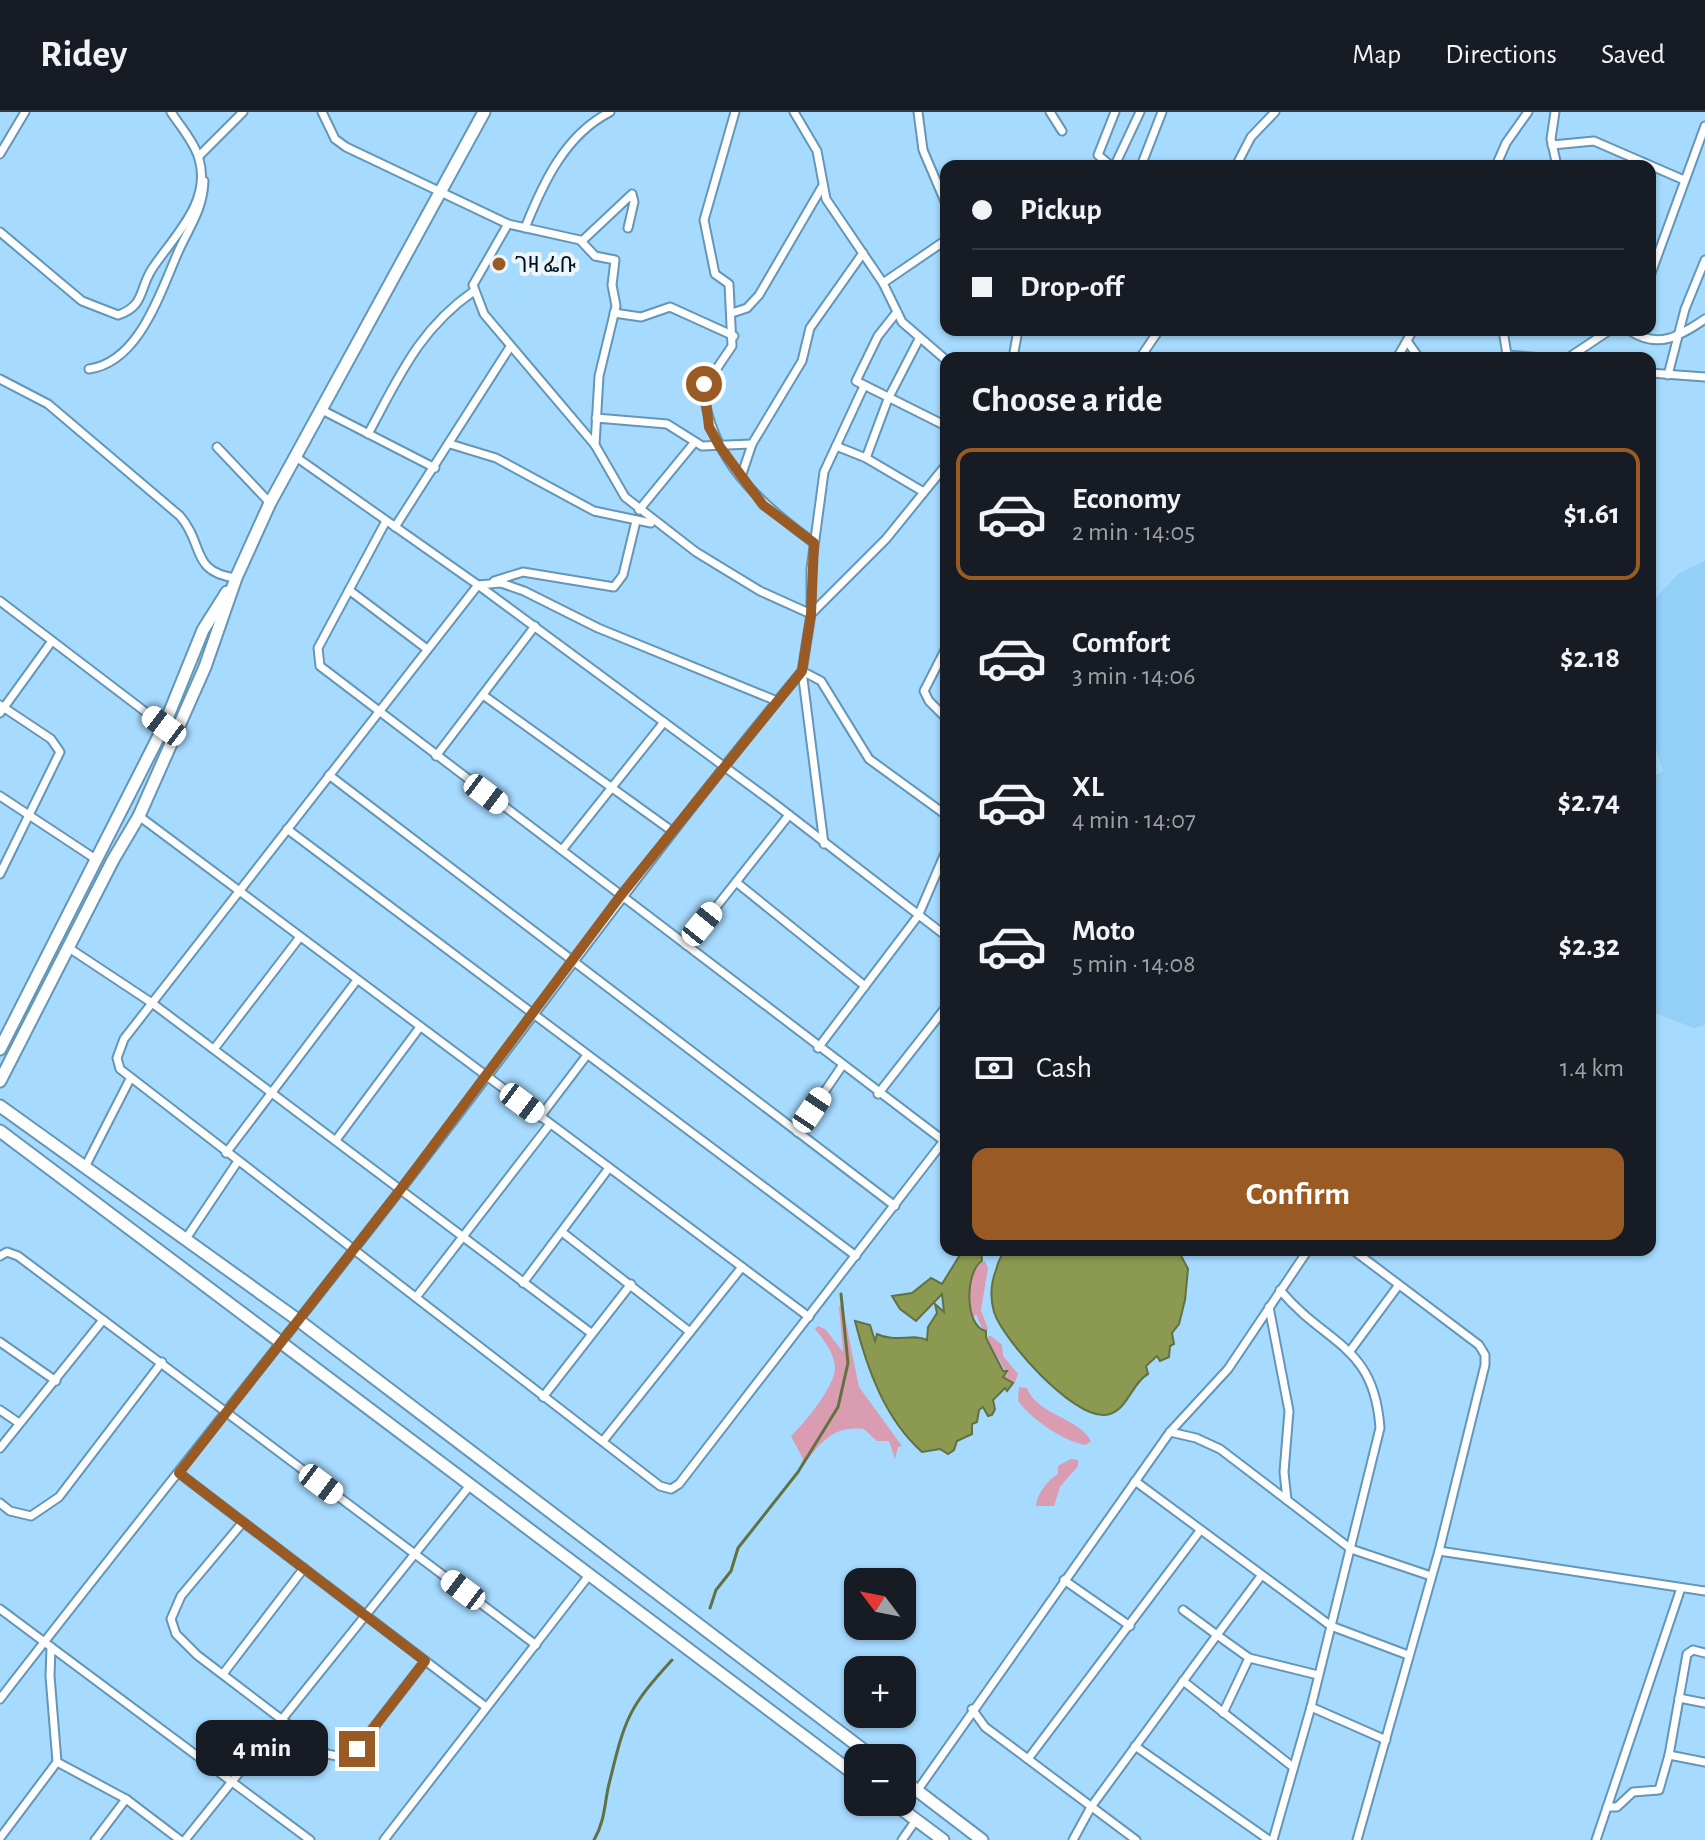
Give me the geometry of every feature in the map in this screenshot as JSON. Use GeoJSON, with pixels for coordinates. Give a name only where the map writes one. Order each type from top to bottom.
{"type":"FeatureCollection","features":[{"type":"Feature","properties":{"kind":"main road"},"geometry":{"type":"LineString","coordinates":[[0,1081],[139,816],[205,667],[236,578],[270,503],[484,112]]}},
{"type":"Feature","properties":{"kind":"main road"},"geometry":{"type":"LineString","coordinates":[[0,1049],[164,726],[203,630],[236,578]]}},
{"type":"Feature","properties":{"kind":"main road"},"geometry":{"type":"LineString","coordinates":[[0,1106],[298,1320],[855,1744]]}},
{"type":"Feature","properties":{"kind":"main road"},"geometry":{"type":"LineString","coordinates":[[0,1131],[844,1766]]}},
{"type":"Feature","properties":{"kind":"main road"},"geometry":{"type":"LineString","coordinates":[[504,1508],[518,1490]]}},
{"type":"Feature","properties":{"kind":"main road"},"geometry":{"type":"LineString","coordinates":[[917,1791],[982,1840]]}},
{"type":"Feature","properties":{"kind":"main road"},"geometry":{"type":"LineString","coordinates":[[911,1816],[943,1840]]}},
{"type":"Feature","properties":{"kind":"street"},"geometry":{"type":"LineString","coordinates":[[0,154],[25,112]]}},
{"type":"Feature","properties":{"kind":"street"},"geometry":{"type":"LineString","coordinates":[[89,369],[109,363],[126,348],[155,305],[201,207],[204,181],[199,156],[171,112]]}},
{"type":"Feature","properties":{"kind":"street"},"geometry":{"type":"LineString","coordinates":[[199,156],[243,112]]}},
{"type":"Feature","properties":{"kind":"street"},"geometry":{"type":"LineString","coordinates":[[322,112],[335,139],[346,147],[508,224],[582,241],[595,256],[615,260],[612,285],[614,313],[599,376],[595,445]]}},
{"type":"Feature","properties":{"kind":"street"},"geometry":{"type":"LineString","coordinates":[[525,228],[544,185],[571,143],[596,119],[610,112]]}},
{"type":"Feature","properties":{"kind":"street"},"geometry":{"type":"LineString","coordinates":[[735,112],[704,220],[715,274],[729,284],[734,336],[728,354],[703,389],[709,427],[763,505],[814,543]]}},
{"type":"Feature","properties":{"kind":"street"},"geometry":{"type":"LineString","coordinates":[[794,112],[817,151],[826,199],[883,283],[897,312],[919,339],[940,355]]}},
{"type":"Feature","properties":{"kind":"street"},"geometry":{"type":"LineString","coordinates":[[918,112],[923,150],[940,190]]}},
{"type":"Feature","properties":{"kind":"street"},"geometry":{"type":"LineString","coordinates":[[1050,112],[1062,131]]}},
{"type":"Feature","properties":{"kind":"street"},"geometry":{"type":"LineString","coordinates":[[1104,160],[1098,155],[1115,112]]}},
{"type":"Feature","properties":{"kind":"street"},"geometry":{"type":"LineString","coordinates":[[1117,160],[1140,112]]}},
{"type":"Feature","properties":{"kind":"street"},"geometry":{"type":"LineString","coordinates":[[1143,160],[1162,112]]}},
{"type":"Feature","properties":{"kind":"street"},"geometry":{"type":"LineString","coordinates":[[1239,160],[1251,137],[1275,112]]}},
{"type":"Feature","properties":{"kind":"street"},"geometry":{"type":"LineString","coordinates":[[1499,160],[1506,143],[1528,112]]}},
{"type":"Feature","properties":{"kind":"street"},"geometry":{"type":"LineString","coordinates":[[1555,112],[1552,145],[1556,160]]}},
{"type":"Feature","properties":{"kind":"street"},"geometry":{"type":"LineString","coordinates":[[1656,259],[1705,126]]}},
{"type":"Feature","properties":{"kind":"street"},"geometry":{"type":"LineString","coordinates":[[1552,145],[1594,141],[1638,160]]}},
{"type":"Feature","properties":{"kind":"street"},"geometry":{"type":"LineString","coordinates":[[0,232],[82,301],[118,315],[133,309],[141,298],[152,269],[188,220],[197,199],[201,166]]}},
{"type":"Feature","properties":{"kind":"street"},"geometry":{"type":"LineString","coordinates":[[1656,168],[1684,180]]}},
{"type":"Feature","properties":{"kind":"street"},"geometry":{"type":"LineString","coordinates":[[732,313],[747,308],[759,295],[822,187]]}},
{"type":"Feature","properties":{"kind":"street"},"geometry":{"type":"LineString","coordinates":[[582,241],[632,194],[634,202],[628,228]]}},
{"type":"Feature","properties":{"kind":"street"},"geometry":{"type":"LineString","coordinates":[[508,224],[476,278],[474,291],[484,314],[595,445],[615,484],[653,523],[760,591],[811,614]]}},
{"type":"Feature","properties":{"kind":"street"},"geometry":{"type":"LineString","coordinates":[[883,283],[940,244]]}},
{"type":"Feature","properties":{"kind":"street"},"geometry":{"type":"LineString","coordinates":[[742,474],[752,444],[802,361],[810,328],[863,253]]}},
{"type":"Feature","properties":{"kind":"street"},"geometry":{"type":"LineString","coordinates":[[1668,375],[1677,346],[1675,339],[1705,260]]}},
{"type":"Feature","properties":{"kind":"street"},"geometry":{"type":"LineString","coordinates":[[368,434],[416,345],[452,307],[474,291]]}},
{"type":"Feature","properties":{"kind":"street"},"geometry":{"type":"LineString","coordinates":[[141,298],[155,305]]}},
{"type":"Feature","properties":{"kind":"street"},"geometry":{"type":"LineString","coordinates":[[614,313],[641,317],[670,307],[734,336]]}},
{"type":"Feature","properties":{"kind":"street"},"geometry":{"type":"LineString","coordinates":[[897,312],[880,332],[856,380],[940,423]]}},
{"type":"Feature","properties":{"kind":"street"},"geometry":{"type":"LineString","coordinates":[[1642,336],[1650,340],[1675,339],[1705,319]]}},
{"type":"Feature","properties":{"kind":"street"},"geometry":{"type":"LineString","coordinates":[[1401,352],[1410,336]]}},
{"type":"Feature","properties":{"kind":"street"},"geometry":{"type":"LineString","coordinates":[[1577,352],[1601,336]]}},
{"type":"Feature","properties":{"kind":"street"},"geometry":{"type":"LineString","coordinates":[[866,458],[888,399],[919,339]]}},
{"type":"Feature","properties":{"kind":"street"},"geometry":{"type":"LineString","coordinates":[[1407,341],[1415,352]]}},
{"type":"Feature","properties":{"kind":"street"},"geometry":{"type":"LineString","coordinates":[[395,527],[510,347]]}},
{"type":"Feature","properties":{"kind":"street"},"geometry":{"type":"LineString","coordinates":[[1656,374],[1705,377]]}},
{"type":"Feature","properties":{"kind":"street"},"geometry":{"type":"LineString","coordinates":[[0,379],[48,404],[180,516],[189,527],[208,570],[216,576],[236,578]]}},
{"type":"Feature","properties":{"kind":"street"},"geometry":{"type":"LineString","coordinates":[[824,844],[802,671],[811,614],[814,543],[824,472],[864,386]]}},
{"type":"Feature","properties":{"kind":"street"},"geometry":{"type":"LineString","coordinates":[[322,410],[435,468]]}},
{"type":"Feature","properties":{"kind":"street"},"geometry":{"type":"LineString","coordinates":[[596,418],[667,424],[694,443],[720,447],[752,444]]}},
{"type":"Feature","properties":{"kind":"street"},"geometry":{"type":"LineString","coordinates":[[639,510],[694,443]]}},
{"type":"Feature","properties":{"kind":"street"},"geometry":{"type":"LineString","coordinates":[[450,444],[496,458],[594,511],[653,523]]}},
{"type":"Feature","properties":{"kind":"street"},"geometry":{"type":"LineString","coordinates":[[836,446],[866,458],[922,491]]}},
{"type":"Feature","properties":{"kind":"street"},"geometry":{"type":"LineString","coordinates":[[217,447],[270,503]]}},
{"type":"Feature","properties":{"kind":"street"},"geometry":{"type":"LineString","coordinates":[[296,457],[535,626],[940,932]]}},
{"type":"Feature","properties":{"kind":"street"},"geometry":{"type":"LineString","coordinates":[[811,614],[886,539],[940,472]]}},
{"type":"Feature","properties":{"kind":"street"},"geometry":{"type":"LineString","coordinates":[[386,521],[318,648],[320,666],[878,1094],[940,1136]]}},
{"type":"Feature","properties":{"kind":"street"},"geometry":{"type":"LineString","coordinates":[[636,521],[623,575],[614,587],[523,572],[478,585],[152,1003],[120,1048],[120,1069],[417,1296],[543,1397],[660,1486],[671,1489],[809,1317],[940,1146]]}},
{"type":"Feature","properties":{"kind":"street"},"geometry":{"type":"LineString","coordinates":[[492,582],[524,591],[598,628],[777,701]]}},
{"type":"Feature","properties":{"kind":"street"},"geometry":{"type":"LineString","coordinates":[[349,590],[427,649]]}},
{"type":"Feature","properties":{"kind":"street"},"geometry":{"type":"LineString","coordinates":[[0,601],[164,726]]}},
{"type":"Feature","properties":{"kind":"street"},"geometry":{"type":"LineString","coordinates":[[436,756],[535,626]]}},
{"type":"Feature","properties":{"kind":"street"},"geometry":{"type":"LineString","coordinates":[[0,874],[60,752],[51,739],[1,709],[52,641]]}},
{"type":"Feature","properties":{"kind":"street"},"geometry":{"type":"LineString","coordinates":[[940,660],[924,691],[940,712]]}},
{"type":"Feature","properties":{"kind":"street"},"geometry":{"type":"LineString","coordinates":[[0,1699],[48,1645],[228,1413],[575,961],[621,895],[802,671]]}},
{"type":"Feature","properties":{"kind":"street"},"geometry":{"type":"LineString","coordinates":[[802,671],[821,681],[869,759],[940,811]]}},
{"type":"Feature","properties":{"kind":"street"},"geometry":{"type":"LineString","coordinates":[[483,695],[672,831]]}},
{"type":"Feature","properties":{"kind":"street"},"geometry":{"type":"LineString","coordinates":[[562,850],[664,722]]}},
{"type":"Feature","properties":{"kind":"street"},"geometry":{"type":"LineString","coordinates":[[329,775],[895,1206]]}},
{"type":"Feature","properties":{"kind":"street"},"geometry":{"type":"LineString","coordinates":[[0,796],[97,860]]}},
{"type":"Feature","properties":{"kind":"street"},"geometry":{"type":"LineString","coordinates":[[686,945],[789,815]]}},
{"type":"Feature","properties":{"kind":"street"},"geometry":{"type":"LineString","coordinates":[[139,816],[809,1317]]}},
{"type":"Feature","properties":{"kind":"street"},"geometry":{"type":"LineString","coordinates":[[287,829],[856,1256]]}},
{"type":"Feature","properties":{"kind":"street"},"geometry":{"type":"LineString","coordinates":[[818,1048],[918,916],[940,865]]}},
{"type":"Feature","properties":{"kind":"street"},"geometry":{"type":"LineString","coordinates":[[736,882],[865,986]]}},
{"type":"Feature","properties":{"kind":"street"},"geometry":{"type":"LineString","coordinates":[[214,1049],[300,937]]}},
{"type":"Feature","properties":{"kind":"street"},"geometry":{"type":"LineString","coordinates":[[69,948],[152,1003],[591,1333]]}},
{"type":"Feature","properties":{"kind":"street"},"geometry":{"type":"LineString","coordinates":[[226,1153],[357,980]]}},
{"type":"Feature","properties":{"kind":"street"},"geometry":{"type":"LineString","coordinates":[[878,1094],[940,1016]]}},
{"type":"Feature","properties":{"kind":"street"},"geometry":{"type":"LineString","coordinates":[[336,1140],[420,1027]]}},
{"type":"Feature","properties":{"kind":"street"},"geometry":{"type":"LineString","coordinates":[[540,1117],[587,1055]]}},
{"type":"Feature","properties":{"kind":"street"},"geometry":{"type":"LineString","coordinates":[[797,1132],[842,1066]]}},
{"type":"Feature","properties":{"kind":"street"},"geometry":{"type":"LineString","coordinates":[[85,1167],[130,1079]]}},
{"type":"Feature","properties":{"kind":"street"},"geometry":{"type":"LineString","coordinates":[[417,1296],[550,1124]]}},
{"type":"Feature","properties":{"kind":"street"},"geometry":{"type":"LineString","coordinates":[[185,1240],[238,1161]]}},
{"type":"Feature","properties":{"kind":"street"},"geometry":{"type":"LineString","coordinates":[[523,1283],[609,1168]]}},
{"type":"Feature","properties":{"kind":"street"},"geometry":{"type":"LineString","coordinates":[[562,1232],[690,1332]]}},
{"type":"Feature","properties":{"kind":"street"},"geometry":{"type":"LineString","coordinates":[[0,1256],[7,1252],[18,1256],[536,1645]]}},
{"type":"Feature","properties":{"kind":"street"},"geometry":{"type":"LineString","coordinates":[[917,1791],[1170,1432],[1228,1369],[1304,1256]]}},
{"type":"Feature","properties":{"kind":"street"},"geometry":{"type":"LineString","coordinates":[[1357,1840],[1439,1551],[1485,1355],[1479,1345],[1360,1256]]}},
{"type":"Feature","properties":{"kind":"street"},"geometry":{"type":"LineString","coordinates":[[603,1441],[742,1267]]}},
{"type":"Feature","properties":{"kind":"street"},"geometry":{"type":"LineString","coordinates":[[543,1397],[631,1284]]}},
{"type":"Feature","properties":{"kind":"street"},"geometry":{"type":"LineString","coordinates":[[1350,1351],[1398,1286]]}},
{"type":"Feature","properties":{"kind":"street"},"geometry":{"type":"LineString","coordinates":[[1135,1746],[1271,1840],[1311,1707],[1380,1428],[1374,1385],[1350,1351],[1305,1318],[1280,1290]]}},
{"type":"Feature","properties":{"kind":"street"},"geometry":{"type":"LineString","coordinates":[[1269,1307],[1289,1411],[1284,1472],[1287,1500]]}},
{"type":"Feature","properties":{"kind":"street"},"geometry":{"type":"LineString","coordinates":[[0,1448],[103,1320]]}},
{"type":"Feature","properties":{"kind":"street"},"geometry":{"type":"LineString","coordinates":[[0,1342],[56,1381]]}},
{"type":"Feature","properties":{"kind":"street"},"geometry":{"type":"LineString","coordinates":[[0,1503],[10,1511],[31,1516],[59,1497],[162,1362]]}},
{"type":"Feature","properties":{"kind":"street"},"geometry":{"type":"LineString","coordinates":[[0,1410],[19,1423]]}},
{"type":"Feature","properties":{"kind":"street"},"geometry":{"type":"LineString","coordinates":[[1170,1432],[1196,1438],[1220,1449],[1351,1549],[1431,1576]]}},
{"type":"Feature","properties":{"kind":"street"},"geometry":{"type":"LineString","coordinates":[[179,1473],[486,1707]]}},
{"type":"Feature","properties":{"kind":"street"},"geometry":{"type":"LineString","coordinates":[[1135,1481],[1199,1532],[1331,1626],[1408,1655]]}},
{"type":"Feature","properties":{"kind":"street"},"geometry":{"type":"LineString","coordinates":[[57,1762],[126,1799],[182,1840],[471,1484]]}},
{"type":"Feature","properties":{"kind":"street"},"geometry":{"type":"LineString","coordinates":[[243,1522],[181,1596],[171,1619],[176,1634],[327,1754],[342,1757],[357,1749],[425,1661]]}},
{"type":"Feature","properties":{"kind":"street"},"geometry":{"type":"LineString","coordinates":[[1028,1759],[1199,1532]]}},
{"type":"Feature","properties":{"kind":"street"},"geometry":{"type":"LineString","coordinates":[[1439,1551],[1705,1591]]}},
{"type":"Feature","properties":{"kind":"street"},"geometry":{"type":"LineString","coordinates":[[223,1674],[304,1568]]}},
{"type":"Feature","properties":{"kind":"street"},"geometry":{"type":"LineString","coordinates":[[384,1840],[590,1574]]}},
{"type":"Feature","properties":{"kind":"street"},"geometry":{"type":"LineString","coordinates":[[1073,1840],[1091,1807],[1261,1576]]}},
{"type":"Feature","properties":{"kind":"street"},"geometry":{"type":"LineString","coordinates":[[1064,1580],[1130,1626]]}},
{"type":"Feature","properties":{"kind":"street"},"geometry":{"type":"LineString","coordinates":[[1596,1840],[1681,1588]]}},
{"type":"Feature","properties":{"kind":"street"},"geometry":{"type":"LineString","coordinates":[[0,1609],[310,1840]]}},
{"type":"Feature","properties":{"kind":"street"},"geometry":{"type":"LineString","coordinates":[[1183,1610],[1249,1658],[1318,1675]]}},
{"type":"Feature","properties":{"kind":"street"},"geometry":{"type":"LineString","coordinates":[[0,1838],[57,1762],[48,1645]]}},
{"type":"Feature","properties":{"kind":"street"},"geometry":{"type":"LineString","coordinates":[[1607,1807],[1617,1807],[1633,1792],[1659,1790],[1669,1755],[1687,1654],[1693,1650],[1705,1653]]}},
{"type":"Feature","properties":{"kind":"street"},"geometry":{"type":"LineString","coordinates":[[1223,1713],[1249,1658]]}},
{"type":"Feature","properties":{"kind":"street"},"geometry":{"type":"LineString","coordinates":[[1183,1681],[1293,1767]]}},
{"type":"Feature","properties":{"kind":"street"},"geometry":{"type":"LineString","coordinates":[[1679,1698],[1705,1703]]}},
{"type":"Feature","properties":{"kind":"street"},"geometry":{"type":"LineString","coordinates":[[1311,1707],[1386,1740]]}},
{"type":"Feature","properties":{"kind":"street"},"geometry":{"type":"LineString","coordinates":[[972,1709],[985,1727],[1136,1840]]}},
{"type":"Feature","properties":{"kind":"street"},"geometry":{"type":"LineString","coordinates":[[1669,1755],[1705,1762]]}},
{"type":"Feature","properties":{"kind":"street"},"geometry":{"type":"LineString","coordinates":[[95,1840],[126,1799]]}},
{"type":"Feature","properties":{"kind":"street"},"geometry":{"type":"LineString","coordinates":[[902,1840],[916,1820]]}},
{"type":"Feature","properties":{"kind":"shaded area"},"geometry":{"type":"Polygon","coordinates":[[[1705,561],[1705,1025],[1694,1028],[1656,1013],[1656,775],[1663,771],[1656,748],[1656,598],[1678,574],[1705,561]]]}},
{"type":"Feature","properties":{"kind":"shaded area"},"geometry":{"type":"Polygon","coordinates":[[[959,1256],[982,1256],[970,1286],[971,1310],[979,1327],[986,1331],[986,1338],[1003,1371],[1007,1371],[1003,1377],[1013,1383],[993,1400],[995,1409],[992,1415],[988,1416],[983,1407],[979,1410],[977,1422],[972,1424],[972,1434],[957,1441],[954,1450],[948,1454],[940,1449],[922,1452],[898,1424],[879,1392],[855,1321],[870,1325],[875,1341],[877,1334],[890,1338],[916,1337],[927,1340],[928,1327],[937,1313],[935,1304],[944,1312],[942,1294],[916,1321],[900,1309],[892,1296],[912,1293],[931,1278],[942,1284],[959,1256]]]}},
{"type":"Feature","properties":{"kind":"shaded area"},"geometry":{"type":"Polygon","coordinates":[[[1001,1256],[1181,1256],[1188,1269],[1185,1300],[1179,1324],[1172,1333],[1174,1344],[1170,1346],[1169,1357],[1160,1361],[1157,1356],[1146,1366],[1148,1374],[1124,1404],[1112,1413],[1090,1412],[1075,1404],[1040,1375],[1000,1325],[992,1296],[1001,1256]]]}},
{"type":"Feature","properties":{"kind":"shaded area"},"geometry":{"type":"Polygon","coordinates":[[[985,1261],[988,1268],[981,1310],[988,1329],[984,1333],[976,1314],[973,1318],[968,1296],[972,1269],[985,1261]]]}},
{"type":"Feature","properties":{"kind":"shaded area"},"geometry":{"type":"Polygon","coordinates":[[[842,1303],[859,1387],[902,1446],[898,1447],[895,1459],[889,1441],[877,1441],[864,1429],[841,1431],[825,1440],[798,1472],[803,1459],[791,1436],[825,1394],[835,1367],[831,1352],[815,1329],[818,1326],[825,1329],[843,1352],[839,1307],[842,1303]]]}},
{"type":"Feature","properties":{"kind":"shaded area"},"geometry":{"type":"Polygon","coordinates":[[[991,1336],[1002,1345],[1003,1356],[1018,1374],[1014,1384],[1003,1376],[1006,1372],[986,1337],[991,1336]]]}},
{"type":"Feature","properties":{"kind":"shaded area"},"geometry":{"type":"Polygon","coordinates":[[[1019,1387],[1027,1388],[1039,1404],[1077,1427],[1091,1441],[1086,1445],[1077,1443],[1039,1422],[1018,1401],[1019,1387]]]}},
{"type":"Feature","properties":{"kind":"shaded area"},"geometry":{"type":"Polygon","coordinates":[[[1071,1459],[1078,1460],[1078,1466],[1060,1487],[1054,1506],[1036,1506],[1044,1488],[1058,1474],[1058,1466],[1071,1459]]]}},
{"type":"Feature","properties":{"kind":"waterway"},"geometry":{"type":"LineString","coordinates":[[710,1608],[716,1590],[731,1571],[738,1548],[798,1472],[838,1407],[848,1363],[841,1294]]}},
{"type":"Feature","properties":{"kind":"waterway"},"geometry":{"type":"LineString","coordinates":[[594,1840],[603,1818],[620,1742],[630,1715],[646,1690],[672,1660]]}},
{"type":"Feature","properties":{"kind":"place","name":"ገዛ ፌቡ"},"geometry":{"type":"Point","coordinates":[499,264]}},
{"type":"Feature","properties":{"kind":"route"},"geometry":{"type":"LineString","coordinates":[[357,1749],[425,1661],[179,1473],[400,1190],[575,961],[621,895],[802,671],[811,614],[814,543],[753,496],[742,474],[713,437],[704,384]]}}]}
